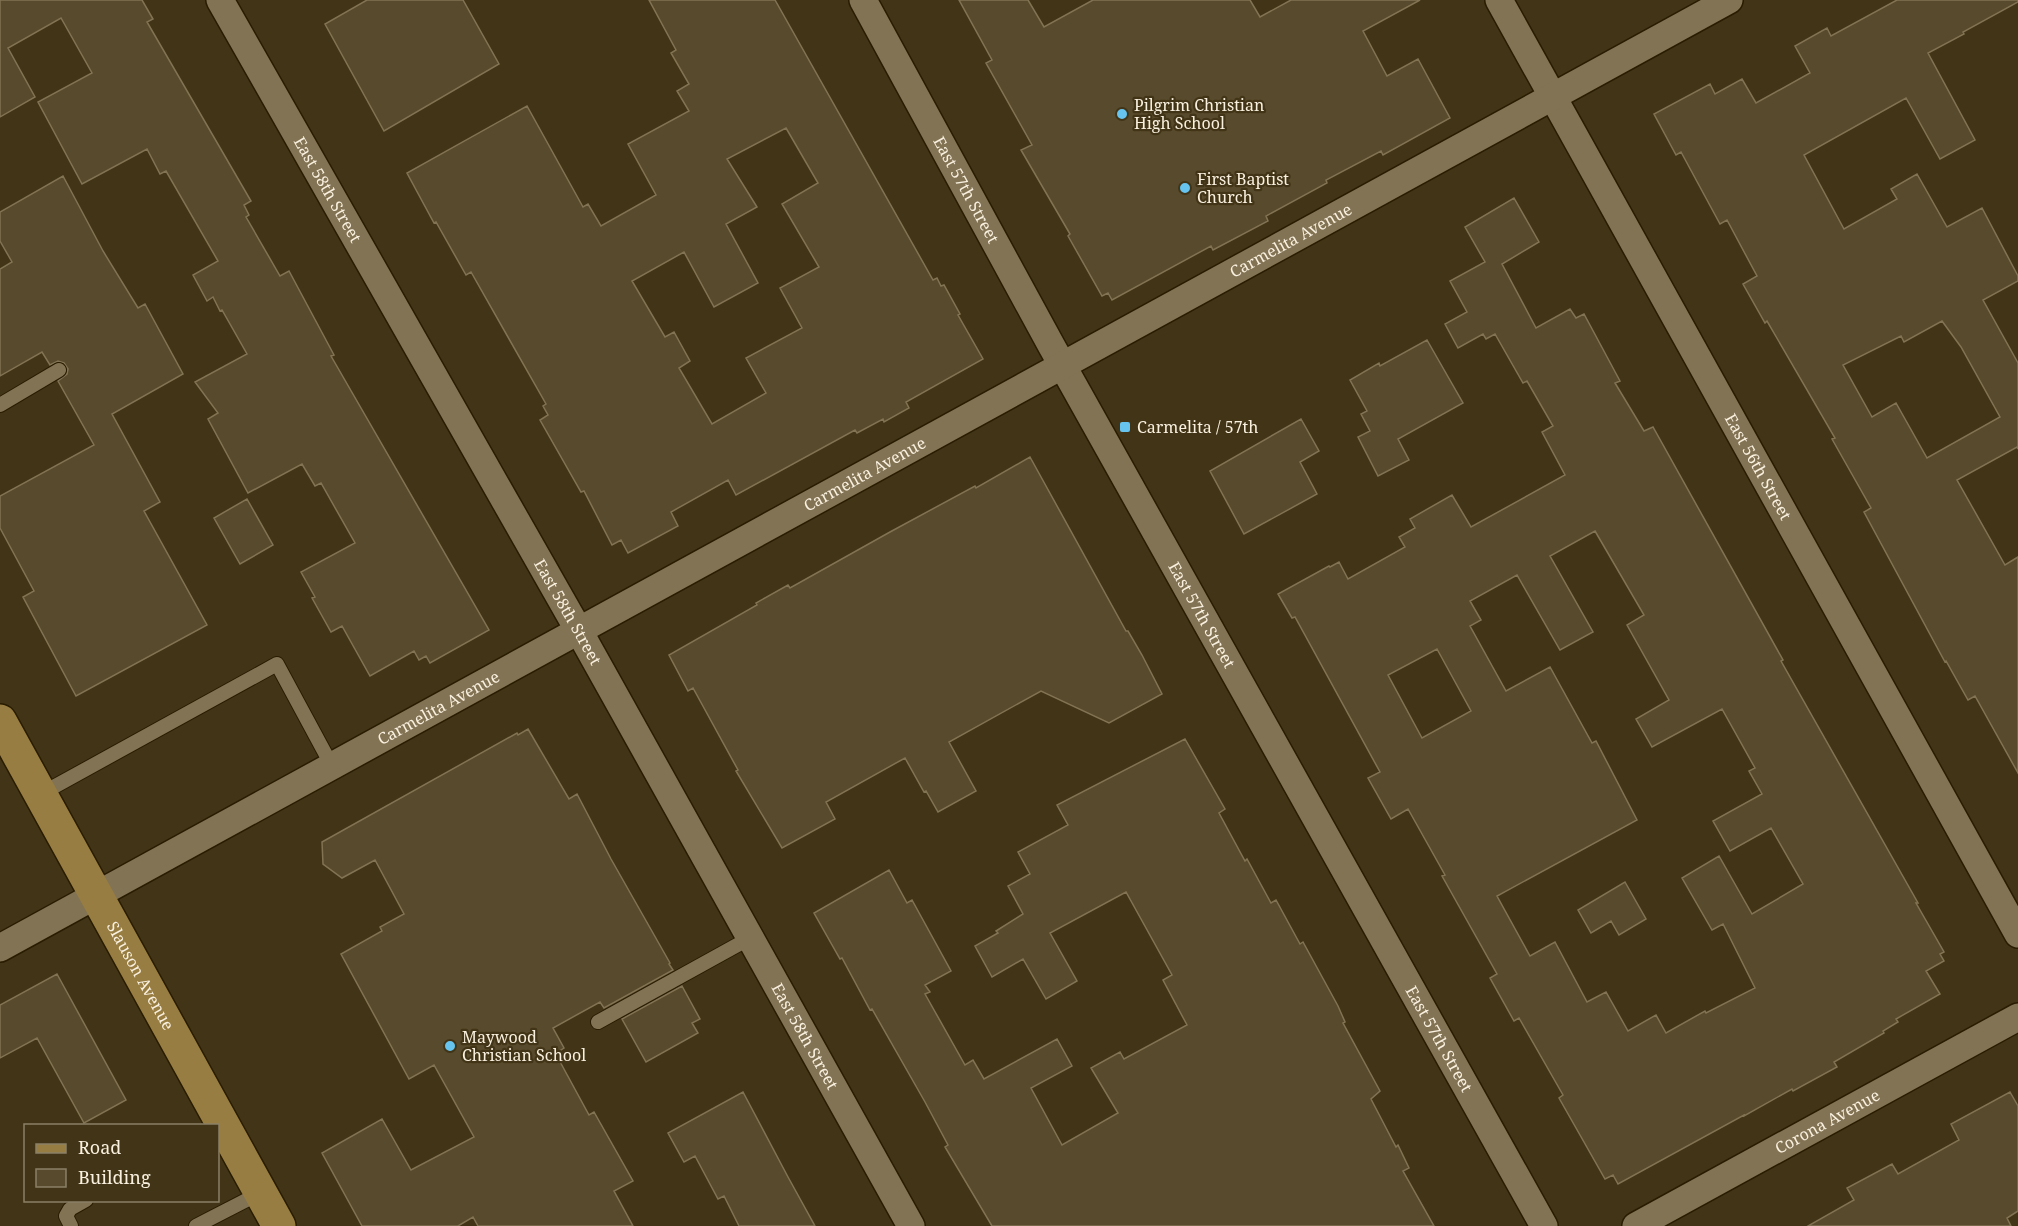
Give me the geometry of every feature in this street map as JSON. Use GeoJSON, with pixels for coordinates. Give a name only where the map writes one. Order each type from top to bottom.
{"type":"FeatureCollection","features":[{"type":"Feature","properties":{"kind":"main road","name":"Slauson Avenue"},"geometry":{"type":"LineString","coordinates":[[0,724],[96,896],[218,1124]]}},
{"type":"Feature","properties":{"kind":"main road","name":"Slauson Avenue"},"geometry":{"type":"LineString","coordinates":[[221,1130],[279,1226]]}},
{"type":"Feature","properties":{"kind":"street","name":"East 58th Street"},"geometry":{"type":"LineString","coordinates":[[220,0],[579,631],[911,1226]]}},
{"type":"Feature","properties":{"kind":"street","name":"East 57th Street"},"geometry":{"type":"LineString","coordinates":[[863,0],[1063,366],[1544,1226]]}},
{"type":"Feature","properties":{"kind":"street","name":"East 56th Street"},"geometry":{"type":"LineString","coordinates":[[1499,0],[2018,934]]}},
{"type":"Feature","properties":{"kind":"street","name":"Carmelita Avenue"},"geometry":{"type":"LineString","coordinates":[[0,948],[1730,0]]}},
{"type":"Feature","properties":{"kind":"street","name":"Corona Avenue"},"geometry":{"type":"LineString","coordinates":[[1636,1226],[2018,1017]]}},
{"type":"Feature","properties":{"kind":"lane"},"geometry":{"type":"LineString","coordinates":[[0,405],[58,370]]}},
{"type":"Feature","properties":{"kind":"lane"},"geometry":{"type":"LineString","coordinates":[[39,795],[277,664],[332,766]]}},
{"type":"Feature","properties":{"kind":"lane"},"geometry":{"type":"LineString","coordinates":[[597,1022],[750,938]]}},
{"type":"Feature","properties":{"kind":"lane"},"geometry":{"type":"LineString","coordinates":[[196,1226],[260,1193]]}},
{"type":"Feature","properties":{"kind":"lane"},"geometry":{"type":"LineString","coordinates":[[71,1226],[66,1216],[70,1209],[82,1202]]}},
{"type":"Feature","properties":{"kind":"building"},"geometry":{"type":"Polygon","coordinates":[[[0,0],[142,0],[153,19],[147,22],[251,201],[244,205],[249,215],[246,217],[280,276],[289,271],[334,355],[331,356],[489,630],[430,663],[426,656],[419,660],[414,651],[370,676],[342,626],[331,632],[301,572],[355,543],[321,483],[315,486],[302,464],[248,493],[208,419],[218,413],[195,382],[247,354],[222,310],[220,311],[213,297],[207,301],[193,275],[218,261],[166,171],[160,174],[147,149],[82,184],[38,102],[92,73],[61,18],[8,48],[35,97],[0,117],[0,0]]]}},
{"type":"Feature","properties":{"kind":"building"},"geometry":{"type":"Polygon","coordinates":[[[367,0],[463,0],[499,64],[384,131],[325,24],[367,0]]]}},
{"type":"Feature","properties":{"kind":"building"},"geometry":{"type":"Polygon","coordinates":[[[649,0],[775,0],[933,280],[937,278],[941,286],[944,285],[983,359],[906,402],[909,408],[884,422],[883,419],[857,433],[855,430],[736,495],[728,480],[671,512],[678,526],[628,553],[621,540],[612,545],[584,491],[581,492],[540,420],[548,415],[543,406],[546,404],[471,272],[466,275],[407,173],[527,106],[583,207],[588,204],[601,226],[656,195],[628,144],[689,111],[677,91],[689,84],[671,53],[676,50],[649,0]],[[786,128],[727,159],[757,207],[726,224],[758,283],[714,307],[684,252],[632,281],[665,337],[674,332],[690,361],[679,368],[712,424],[766,393],[746,358],[802,328],[780,288],[819,267],[782,204],[818,183],[786,128]]]}},
{"type":"Feature","properties":{"kind":"building"},"geometry":{"type":"Polygon","coordinates":[[[959,0],[1028,0],[1044,27],[1093,0],[1250,0],[1260,17],[1291,0],[1420,0],[1363,31],[1387,76],[1418,59],[1450,118],[1383,155],[1381,151],[1326,180],[1327,183],[1266,216],[1268,221],[1213,250],[1211,246],[1112,300],[1108,293],[1102,296],[1068,236],[1070,234],[1021,150],[1032,145],[986,63],[992,60],[959,0]]]}},
{"type":"Feature","properties":{"kind":"building"},"geometry":{"type":"Polygon","coordinates":[[[1897,0],[2018,0],[1963,32],[1964,34],[1928,53],[1975,140],[1940,159],[1906,98],[1804,155],[1844,229],[1897,199],[1891,189],[1917,174],[1947,227],[1982,208],[2018,276],[2018,281],[1983,300],[2018,363],[2018,449],[2017,447],[1957,480],[2005,565],[2018,557],[2018,773],[1975,696],[1968,700],[1945,662],[1864,512],[1871,508],[1832,439],[1835,438],[1743,284],[1757,276],[1727,220],[1720,224],[1681,152],[1676,155],[1654,114],[1710,84],[1715,94],[1742,79],[1756,103],[1810,73],[1795,46],[1827,28],[1831,36],[1897,0]],[[1942,321],[1904,342],[1901,336],[1843,365],[1872,417],[1896,403],[1927,458],[2000,417],[1961,347],[1942,321]]]}},
{"type":"Feature","properties":{"kind":"building"},"geometry":{"type":"Polygon","coordinates":[[[63,176],[103,251],[138,308],[145,304],[183,374],[112,414],[160,502],[144,511],[207,625],[76,696],[23,597],[34,591],[0,528],[0,496],[94,445],[58,381],[67,374],[68,369],[64,363],[58,361],[50,365],[42,352],[0,376],[0,269],[12,262],[0,241],[0,212],[63,176]]]}},
{"type":"Feature","properties":{"kind":"building"},"geometry":{"type":"Polygon","coordinates":[[[1514,198],[1539,242],[1502,264],[1536,328],[1570,309],[1576,318],[1584,314],[1620,381],[1615,383],[1644,431],[1653,427],[1944,952],[1940,954],[1944,961],[1926,971],[1940,994],[1896,1019],[1898,1022],[1883,1031],[1884,1033],[1834,1062],[1837,1067],[1793,1091],[1792,1089],[1618,1184],[1613,1175],[1605,1179],[1559,1098],[1563,1095],[1519,1018],[1514,1021],[1490,978],[1497,974],[1442,876],[1445,875],[1408,809],[1391,819],[1368,778],[1380,772],[1295,617],[1292,618],[1278,594],[1339,562],[1348,579],[1405,547],[1399,537],[1415,528],[1410,519],[1452,495],[1471,527],[1565,475],[1542,432],[1553,426],[1527,381],[1523,383],[1495,334],[1486,339],[1483,334],[1458,348],[1445,324],[1467,312],[1450,281],[1485,262],[1465,227],[1514,198]],[[1595,531],[1550,556],[1593,632],[1560,650],[1517,575],[1470,601],[1481,620],[1470,626],[1506,691],[1550,667],[1592,743],[1596,741],[1637,820],[1497,896],[1530,956],[1555,942],[1587,1002],[1606,992],[1628,1031],[1656,1015],[1666,1033],[1705,1011],[1706,1013],[1755,988],[1723,924],[1712,930],[1682,878],[1719,856],[1752,914],[1803,884],[1771,828],[1730,851],[1713,821],[1762,794],[1749,771],[1755,768],[1722,709],[1652,747],[1636,719],[1669,700],[1627,625],[1644,615],[1595,531]],[[1437,649],[1388,675],[1422,738],[1471,711],[1437,649]]]}},
{"type":"Feature","properties":{"kind":"building"},"geometry":{"type":"Polygon","coordinates":[[[1427,340],[1463,403],[1398,439],[1409,460],[1378,476],[1358,437],[1370,431],[1361,414],[1367,411],[1350,380],[1427,340]]]}},
{"type":"Feature","properties":{"kind":"building"},"geometry":{"type":"Polygon","coordinates":[[[1301,419],[1319,451],[1300,462],[1317,494],[1244,534],[1210,471],[1301,419]]]}},
{"type":"Feature","properties":{"kind":"building"},"geometry":{"type":"Polygon","coordinates":[[[1030,457],[1162,694],[1109,723],[1041,691],[949,742],[976,791],[938,812],[905,758],[826,802],[835,819],[782,848],[736,771],[738,770],[693,688],[688,691],[669,655],[788,585],[790,588],[1030,457]]]}},
{"type":"Feature","properties":{"kind":"building"},"geometry":{"type":"Polygon","coordinates":[[[247,499],[273,545],[240,564],[214,518],[247,499]]]}},
{"type":"Feature","properties":{"kind":"building"},"geometry":{"type":"Polygon","coordinates":[[[528,729],[569,799],[577,794],[673,970],[604,1008],[600,1002],[553,1028],[564,1048],[558,1052],[561,1057],[558,1058],[589,1115],[594,1112],[633,1181],[614,1191],[633,1226],[478,1226],[473,1217],[458,1226],[362,1226],[322,1153],[382,1119],[411,1170],[474,1137],[434,1065],[409,1079],[341,954],[382,931],[380,927],[404,914],[375,860],[342,878],[323,864],[322,842],[528,729]]]}},
{"type":"Feature","properties":{"kind":"building"},"geometry":{"type":"Polygon","coordinates":[[[1185,739],[1225,809],[1219,813],[1245,861],[1247,859],[1271,903],[1276,900],[1300,944],[1303,942],[1338,1006],[1345,1022],[1343,1023],[1380,1091],[1371,1099],[1396,1147],[1398,1145],[1409,1168],[1403,1171],[1434,1226],[992,1226],[945,1147],[948,1145],[925,1102],[814,913],[889,870],[907,903],[912,900],[951,971],[925,985],[930,992],[925,994],[965,1065],[973,1060],[984,1079],[1057,1039],[1072,1066],[1031,1088],[1062,1145],[1118,1113],[1091,1068],[1120,1052],[1124,1059],[1187,1025],[1163,980],[1172,975],[1126,892],[1050,933],[1077,981],[1046,999],[1023,959],[992,977],[975,946],[998,933],[996,931],[1023,914],[1008,886],[1030,874],[1018,852],[1068,825],[1057,805],[1185,739]]]}},
{"type":"Feature","properties":{"kind":"building"},"geometry":{"type":"Polygon","coordinates":[[[1625,882],[1646,919],[1619,935],[1611,921],[1591,933],[1578,910],[1625,882]]]}},
{"type":"Feature","properties":{"kind":"building"},"geometry":{"type":"Polygon","coordinates":[[[57,974],[126,1100],[84,1123],[37,1038],[0,1058],[0,1005],[57,974]]]}},
{"type":"Feature","properties":{"kind":"building"},"geometry":{"type":"Polygon","coordinates":[[[682,986],[700,1019],[692,1023],[698,1033],[646,1062],[622,1019],[682,986]]]}},
{"type":"Feature","properties":{"kind":"building"},"geometry":{"type":"Polygon","coordinates":[[[743,1092],[815,1226],[739,1226],[724,1196],[718,1199],[695,1156],[684,1162],[668,1133],[743,1092]]]}},
{"type":"Feature","properties":{"kind":"building"},"geometry":{"type":"Polygon","coordinates":[[[2010,1092],[2018,1106],[2018,1211],[2007,1218],[2011,1226],[1808,1226],[1854,1200],[1847,1188],[1892,1164],[1898,1174],[1959,1140],[1951,1124],[2010,1092]]]}},
{"type":"Feature","properties":{"kind":"place","name":"Pilgrim Christian High School"},"geometry":{"type":"Point","coordinates":[1122,114]}},
{"type":"Feature","properties":{"kind":"place","name":"First Baptist Church"},"geometry":{"type":"Point","coordinates":[1185,188]}},
{"type":"Feature","properties":{"kind":"place","name":"Carmelita / 57th"},"geometry":{"type":"Point","coordinates":[1125,427]}},
{"type":"Feature","properties":{"kind":"place","name":"Maywood Christian School"},"geometry":{"type":"Point","coordinates":[450,1046]}}]}
